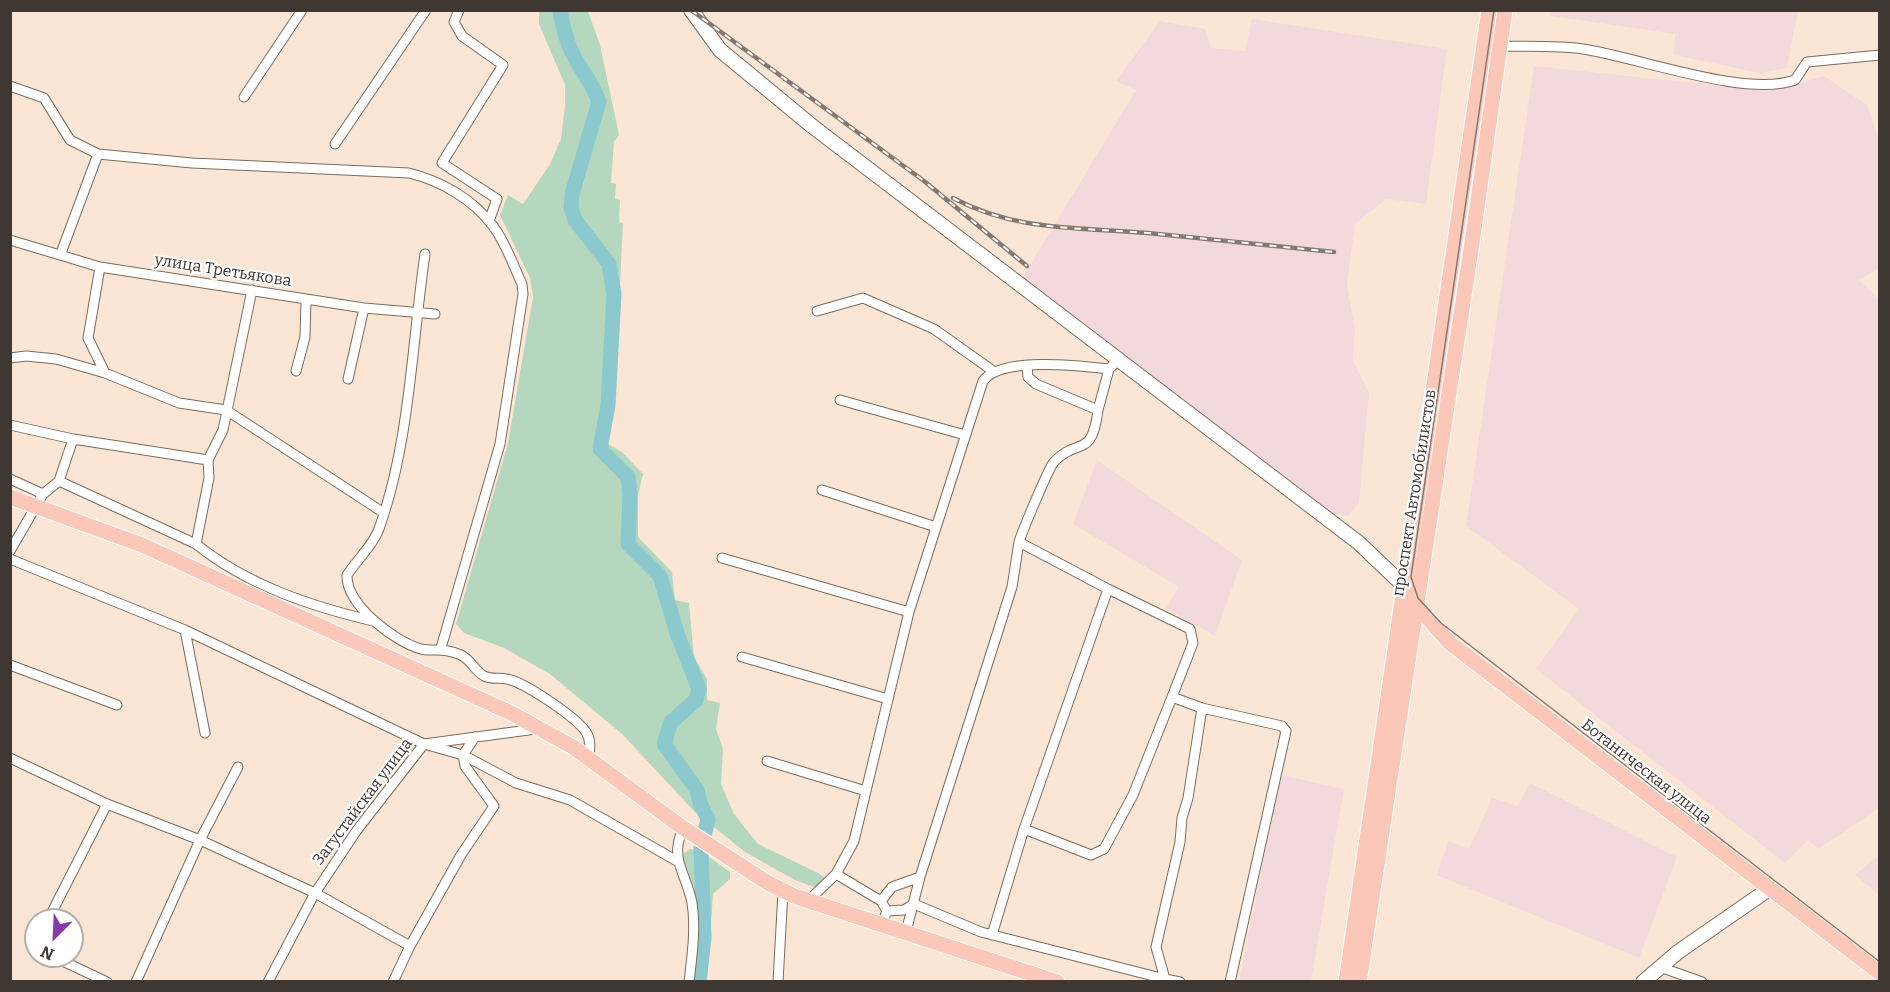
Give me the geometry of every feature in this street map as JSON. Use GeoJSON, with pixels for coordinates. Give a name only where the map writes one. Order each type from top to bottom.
{"type":"FeatureCollection","features":[{"type":"Feature","properties":{"kind":"main road","name":"проспект Автомобилистов"},"geometry":{"type":"LineString","coordinates":[[1346,981],[1457,243],[1489,10]]}},
{"type":"Feature","properties":{"kind":"main road","name":"проспект Автомобилистов"},"geometry":{"type":"LineString","coordinates":[[1359,981],[1505,10]]}},
{"type":"Feature","properties":{"kind":"main road"},"geometry":{"type":"LineString","coordinates":[[10,497],[40,500],[542,728],[589,758],[682,828],[783,891],[807,902],[884,918],[906,932],[1057,981]]}},
{"type":"Feature","properties":{"kind":"main road","name":"Ботаническая улица"},"geometry":{"type":"LineString","coordinates":[[1404,586],[1416,607],[1450,643],[1880,973]]}},
{"type":"Feature","properties":{"kind":"street"},"geometry":{"type":"LineString","coordinates":[[244,97],[302,10]]}},
{"type":"Feature","properties":{"kind":"street"},"geometry":{"type":"LineString","coordinates":[[335,144],[426,10]]}},
{"type":"Feature","properties":{"kind":"street"},"geometry":{"type":"LineString","coordinates":[[459,10],[454,22],[462,36],[503,65],[442,163],[497,199],[489,221]]}},
{"type":"Feature","properties":{"kind":"street"},"geometry":{"type":"LineString","coordinates":[[691,10],[720,50],[812,126],[1113,364],[1359,543],[1404,586]]}},
{"type":"Feature","properties":{"kind":"street"},"geometry":{"type":"LineString","coordinates":[[1500,46],[1583,49],[1678,71],[1773,86],[1795,80],[1807,62],[1880,55]]}},
{"type":"Feature","properties":{"kind":"street"},"geometry":{"type":"LineString","coordinates":[[10,86],[44,98],[70,140],[98,154],[192,162],[409,172],[436,180],[455,191],[489,221],[522,284],[523,294],[500,444],[441,648]]}},
{"type":"Feature","properties":{"kind":"street"},"geometry":{"type":"LineString","coordinates":[[61,253],[98,154]]}},
{"type":"Feature","properties":{"kind":"street","name":"улица Третьякова"},"geometry":{"type":"LineString","coordinates":[[10,240],[61,253],[100,267],[364,308],[435,314]]}},
{"type":"Feature","properties":{"kind":"street"},"geometry":{"type":"LineString","coordinates":[[373,621],[350,592],[347,575],[380,528],[384,513],[404,417],[425,254]]}},
{"type":"Feature","properties":{"kind":"street"},"geometry":{"type":"LineString","coordinates":[[100,267],[88,338],[105,373]]}},
{"type":"Feature","properties":{"kind":"street"},"geometry":{"type":"LineString","coordinates":[[196,544],[209,478],[208,460],[223,430],[252,290]]}},
{"type":"Feature","properties":{"kind":"street"},"geometry":{"type":"LineString","coordinates":[[817,311],[862,298],[934,329],[993,371]]}},
{"type":"Feature","properties":{"kind":"street"},"geometry":{"type":"LineString","coordinates":[[296,371],[305,337],[306,299]]}},
{"type":"Feature","properties":{"kind":"street"},"geometry":{"type":"LineString","coordinates":[[348,379],[364,308]]}},
{"type":"Feature","properties":{"kind":"street"},"geometry":{"type":"LineString","coordinates":[[10,358],[26,356],[56,358],[105,373],[179,403],[226,410],[384,513]]}},
{"type":"Feature","properties":{"kind":"street"},"geometry":{"type":"LineString","coordinates":[[807,902],[836,874],[854,841],[909,612],[983,381],[993,371],[1027,366],[1113,364]]}},
{"type":"Feature","properties":{"kind":"street"},"geometry":{"type":"LineString","coordinates":[[906,932],[920,877],[1012,587],[1019,542],[1052,464],[1087,444],[1095,429],[1098,410],[1113,364]]}},
{"type":"Feature","properties":{"kind":"street"},"geometry":{"type":"LineString","coordinates":[[1027,366],[1028,376],[1036,384],[1098,410]]}},
{"type":"Feature","properties":{"kind":"street"},"geometry":{"type":"LineString","coordinates":[[840,400],[965,435]]}},
{"type":"Feature","properties":{"kind":"street"},"geometry":{"type":"LineString","coordinates":[[10,425],[72,439],[208,460]]}},
{"type":"Feature","properties":{"kind":"street"},"geometry":{"type":"LineString","coordinates":[[10,551],[40,500],[59,481],[72,439]]}},
{"type":"Feature","properties":{"kind":"street"},"geometry":{"type":"LineString","coordinates":[[10,478],[40,500]]}},
{"type":"Feature","properties":{"kind":"street"},"geometry":{"type":"LineString","coordinates":[[59,481],[196,544],[251,580],[307,603],[373,621],[418,648],[441,648],[467,659],[487,677],[507,679],[531,690],[582,726],[591,746],[589,758]]}},
{"type":"Feature","properties":{"kind":"street"},"geometry":{"type":"LineString","coordinates":[[822,490],[936,527]]}},
{"type":"Feature","properties":{"kind":"street"},"geometry":{"type":"LineString","coordinates":[[1019,542],[1190,629],[1193,643],[1132,795],[1104,849],[1091,855],[1024,829]]}},
{"type":"Feature","properties":{"kind":"street"},"geometry":{"type":"LineString","coordinates":[[722,558],[909,612]]}},
{"type":"Feature","properties":{"kind":"street"},"geometry":{"type":"LineString","coordinates":[[10,559],[185,630],[424,744],[463,755],[516,783],[570,800],[677,861]]}},
{"type":"Feature","properties":{"kind":"street"},"geometry":{"type":"LineString","coordinates":[[992,935],[1024,829],[1108,589]]}},
{"type":"Feature","properties":{"kind":"street"},"geometry":{"type":"LineString","coordinates":[[185,630],[205,733]]}},
{"type":"Feature","properties":{"kind":"street"},"geometry":{"type":"LineString","coordinates":[[742,657],[888,699]]}},
{"type":"Feature","properties":{"kind":"street"},"geometry":{"type":"LineString","coordinates":[[10,664],[117,705]]}},
{"type":"Feature","properties":{"kind":"street"},"geometry":{"type":"LineString","coordinates":[[1172,697],[1202,708],[1282,726],[1286,731],[1230,981]]}},
{"type":"Feature","properties":{"kind":"street"},"geometry":{"type":"LineString","coordinates":[[1165,980],[1156,947],[1180,842],[1182,818],[1188,798],[1202,708]]}},
{"type":"Feature","properties":{"kind":"street","name":"Загустайская улица"},"geometry":{"type":"LineString","coordinates":[[268,981],[315,893],[357,830],[424,744],[542,728]]}},
{"type":"Feature","properties":{"kind":"street"},"geometry":{"type":"LineString","coordinates":[[393,981],[461,855],[494,806],[465,766],[463,755],[475,737]]}},
{"type":"Feature","properties":{"kind":"street"},"geometry":{"type":"LineString","coordinates":[[10,759],[106,804],[200,840],[315,893],[410,946]]}},
{"type":"Feature","properties":{"kind":"street"},"geometry":{"type":"LineString","coordinates":[[767,761],[866,791]]}},
{"type":"Feature","properties":{"kind":"street"},"geometry":{"type":"LineString","coordinates":[[136,981],[200,840],[238,767]]}},
{"type":"Feature","properties":{"kind":"street"},"geometry":{"type":"LineString","coordinates":[[54,908],[106,804]]}},
{"type":"Feature","properties":{"kind":"street"},"geometry":{"type":"LineString","coordinates":[[682,828],[676,844],[677,861],[686,878],[692,903],[694,927],[689,981]]}},
{"type":"Feature","properties":{"kind":"street"},"geometry":{"type":"LineString","coordinates":[[836,874],[881,902]]}},
{"type":"Feature","properties":{"kind":"street"},"geometry":{"type":"LineString","coordinates":[[914,904],[884,918],[881,902],[892,887],[920,877]]}},
{"type":"Feature","properties":{"kind":"street"},"geometry":{"type":"LineString","coordinates":[[1643,981],[1769,889]]}},
{"type":"Feature","properties":{"kind":"street"},"geometry":{"type":"LineString","coordinates":[[778,981],[783,891]]}},
{"type":"Feature","properties":{"kind":"street"},"geometry":{"type":"LineString","coordinates":[[914,904],[992,935],[1165,980],[1180,981]]}},
{"type":"Feature","properties":{"kind":"street"},"geometry":{"type":"LineString","coordinates":[[1660,967],[1702,981]]}},
{"type":"Feature","properties":{"kind":"street"},"geometry":{"type":"LineString","coordinates":[[78,968],[107,981]]}},
{"type":"Feature","properties":{"kind":"shaded area"},"geometry":{"type":"Polygon","coordinates":[[[1552,10],[1798,11],[1787,68],[1760,73],[1674,55],[1675,34],[1551,16],[1552,10]]]}},
{"type":"Feature","properties":{"kind":"shaded area"},"geometry":{"type":"Polygon","coordinates":[[[1252,19],[1447,49],[1426,204],[1386,199],[1355,224],[1347,285],[1355,329],[1353,361],[1369,393],[1359,503],[1348,516],[1333,513],[1023,277],[1136,90],[1116,81],[1160,21],[1205,29],[1211,48],[1245,51],[1252,19]]]}},
{"type":"Feature","properties":{"kind":"shaded area"},"geometry":{"type":"Polygon","coordinates":[[[1534,66],[1770,91],[1824,76],[1867,105],[1880,143],[1879,268],[1859,280],[1880,300],[1879,808],[1818,849],[1808,840],[1785,863],[1536,669],[1579,609],[1466,526],[1534,66]]]}},
{"type":"Feature","properties":{"kind":"shaded area"},"geometry":{"type":"Polygon","coordinates":[[[1097,460],[1242,560],[1215,636],[1166,608],[1179,587],[1073,524],[1097,460]]]}},
{"type":"Feature","properties":{"kind":"shaded area"},"geometry":{"type":"Polygon","coordinates":[[[1281,775],[1344,789],[1311,981],[1239,981],[1281,775]]]}},
{"type":"Feature","properties":{"kind":"shaded area"},"geometry":{"type":"Polygon","coordinates":[[[1530,783],[1677,857],[1639,958],[1436,875],[1449,841],[1469,849],[1492,798],[1518,806],[1530,783]]]}},
{"type":"Feature","properties":{"kind":"shaded area"},"geometry":{"type":"Polygon","coordinates":[[[1879,855],[1879,895],[1855,875],[1879,855]]]}},
{"type":"Feature","properties":{"kind":"green space"},"geometry":{"type":"Polygon","coordinates":[[[539,11],[588,11],[600,45],[619,135],[614,142],[611,183],[616,184],[615,199],[620,200],[619,222],[623,223],[616,368],[606,443],[622,452],[643,474],[638,495],[638,537],[672,572],[675,600],[689,603],[694,657],[707,679],[707,700],[720,703],[716,729],[723,749],[721,784],[734,814],[758,844],[818,873],[825,878],[822,885],[814,887],[795,880],[745,852],[694,811],[622,734],[550,674],[504,648],[464,633],[456,624],[508,443],[533,297],[530,278],[500,215],[508,195],[523,204],[550,164],[561,139],[565,85],[539,24],[539,11]]]}},
{"type":"Feature","properties":{"kind":"green space"},"geometry":{"type":"Polygon","coordinates":[[[690,849],[699,850],[730,872],[730,879],[713,894],[707,981],[694,981],[698,935],[697,905],[681,862],[684,853],[690,849]]]}},
{"type":"Feature","properties":{"kind":"waterway"},"geometry":{"type":"LineString","coordinates":[[560,10],[570,48],[592,85],[599,102],[572,194],[571,208],[575,220],[609,264],[614,294],[608,405],[600,449],[628,477],[630,494],[628,544],[660,576],[678,636],[699,689],[696,700],[671,722],[664,744],[697,790],[700,803],[708,819],[705,832]]}},
{"type":"Feature","properties":{"kind":"waterway"},"geometry":{"type":"LineString","coordinates":[[699,982],[704,938],[701,847]]}},
{"type":"Feature","properties":{"kind":"tram line"},"geometry":{"type":"LineString","coordinates":[[1494,10],[1411,577],[1418,598],[1441,623],[1880,962]]}},
{"type":"Feature","properties":{"kind":"railway"},"geometry":{"type":"LineString","coordinates":[[691,10],[924,181],[1027,266]]}},
{"type":"Feature","properties":{"kind":"railway"},"geometry":{"type":"LineString","coordinates":[[953,198],[1001,217],[1048,226],[1148,233],[1334,252]]}}]}
